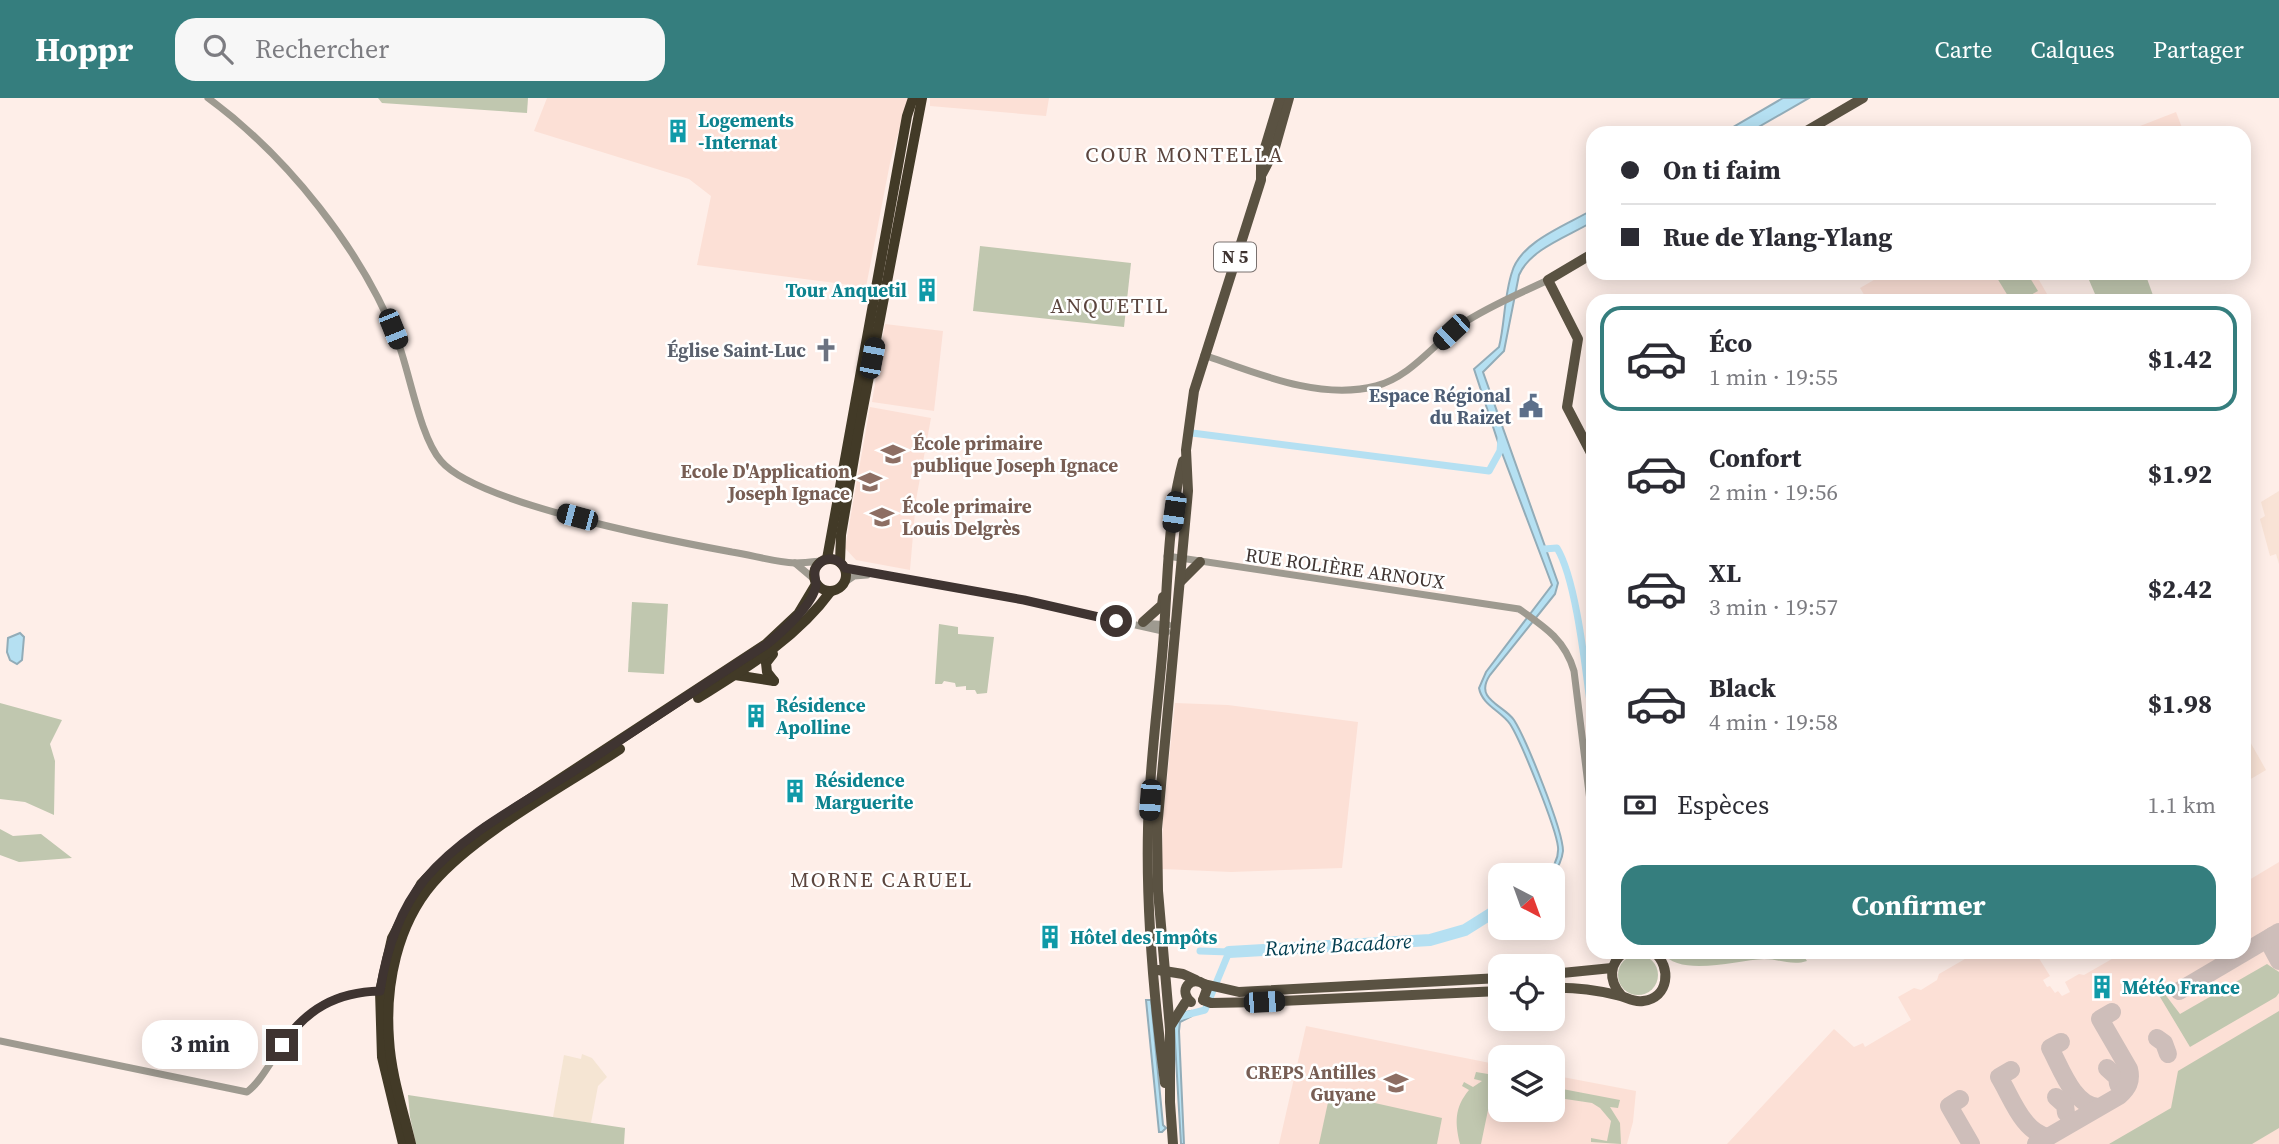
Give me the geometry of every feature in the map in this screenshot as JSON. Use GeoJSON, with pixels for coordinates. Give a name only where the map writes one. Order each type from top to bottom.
{"type":"FeatureCollection","features":[{"type":"Feature","properties":{"kind":"highway"},"geometry":{"type":"LineString","coordinates":[[403,1144],[382,1057],[385,992],[392,939],[421,884],[440,864],[485,828],[766,645],[799,614],[815,582],[815,569],[824,560],[893,190],[913,98]]}},
{"type":"Feature","properties":{"kind":"highway"},"geometry":{"type":"LineString","coordinates":[[815,582],[822,590],[831,591],[838,589],[845,582],[841,535],[922,98]]}},
{"type":"Feature","properties":{"kind":"highway"},"geometry":{"type":"LineString","coordinates":[[824,560],[843,565]]}},
{"type":"Feature","properties":{"kind":"highway"},"geometry":{"type":"LineString","coordinates":[[735,675],[774,681],[767,672],[766,663],[807,621],[831,591]]}},
{"type":"Feature","properties":{"kind":"highway"},"geometry":{"type":"LineString","coordinates":[[411,1144],[391,1056],[385,992],[404,933],[418,904],[434,882],[481,841],[735,675],[807,621]]}},
{"type":"Feature","properties":{"kind":"main road","name":"N 5"},"geometry":{"type":"LineString","coordinates":[[1262,174],[1261,161],[1280,98]]}},
{"type":"Feature","properties":{"kind":"main road","name":"N 5"},"geometry":{"type":"LineString","coordinates":[[1173,1141],[1170,1028],[1148,882],[1148,827],[1170,629],[1181,581],[1188,491],[1188,421],[1204,355],[1262,174],[1274,151],[1289,98]]}},
{"type":"Feature","properties":{"kind":"main road"},"geometry":{"type":"LineString","coordinates":[[1814,126],[1863,98]]}},
{"type":"Feature","properties":{"kind":"main road"},"geometry":{"type":"LineString","coordinates":[[1586,258],[1548,280],[1578,339],[1566,407],[1586,444]]}},
{"type":"Feature","properties":{"kind":"main road","name":"N 5"},"geometry":{"type":"LineString","coordinates":[[1170,1102],[1165,1082],[1157,998],[1163,956],[1157,829],[1170,629],[1167,556],[1176,485],[1186,450]]}},
{"type":"Feature","properties":{"kind":"main road"},"geometry":{"type":"LineString","coordinates":[[1181,581],[1200,562]]}},
{"type":"Feature","properties":{"kind":"main road"},"geometry":{"type":"LineString","coordinates":[[1138,623],[1162,605],[1167,579]]}},
{"type":"Feature","properties":{"kind":"main road"},"geometry":{"type":"LineString","coordinates":[[1163,956],[1183,974]]}},
{"type":"Feature","properties":{"kind":"main road"},"geometry":{"type":"LineString","coordinates":[[1565,987],[1621,995],[1637,1002],[1648,1000],[1659,993],[1667,973],[1661,959]]}},
{"type":"Feature","properties":{"kind":"main road"},"geometry":{"type":"LineString","coordinates":[[1565,971],[1612,961],[1612,980],[1621,995]]}},
{"type":"Feature","properties":{"kind":"main road"},"geometry":{"type":"LineString","coordinates":[[1160,970],[1183,974],[1206,984]]}},
{"type":"Feature","properties":{"kind":"main road"},"geometry":{"type":"LineString","coordinates":[[1188,1002],[1185,989],[1190,982],[1238,992],[1488,979]]}},
{"type":"Feature","properties":{"kind":"main road"},"geometry":{"type":"LineString","coordinates":[[1206,984],[1206,1002]]}},
{"type":"Feature","properties":{"kind":"main road"},"geometry":{"type":"LineString","coordinates":[[1157,998],[1163,1006],[1168,1007],[1188,1002],[1488,991]]}},
{"type":"Feature","properties":{"kind":"main road"},"geometry":{"type":"LineString","coordinates":[[1170,1028],[1175,1015],[1188,1002]]}},
{"type":"Feature","properties":{"kind":"street"},"geometry":{"type":"LineString","coordinates":[[208,98],[259,139],[292,173],[363,274],[393,329],[433,450],[448,468],[496,491],[555,512],[685,544],[794,563],[824,560]]}},
{"type":"Feature","properties":{"kind":"street"},"geometry":{"type":"LineString","coordinates":[[1204,355],[1293,383],[1358,389],[1377,386],[1401,375],[1460,326],[1548,280]]}},
{"type":"Feature","properties":{"kind":"street","name":"RUE ROLIÈRE ARNOUX"},"geometry":{"type":"LineString","coordinates":[[1167,556],[1519,609],[1557,637],[1569,653],[1574,671],[1586,768]]}},
{"type":"Feature","properties":{"kind":"street"},"geometry":{"type":"LineString","coordinates":[[794,563],[815,582]]}},
{"type":"Feature","properties":{"kind":"street"},"geometry":{"type":"LineString","coordinates":[[843,565],[1170,629]]}},
{"type":"Feature","properties":{"kind":"street"},"geometry":{"type":"LineString","coordinates":[[845,582],[855,576],[875,573]]}},
{"type":"Feature","properties":{"kind":"street"},"geometry":{"type":"LineString","coordinates":[[0,1041],[247,1092],[259,1082],[292,1030],[309,1012],[338,998],[385,992]]}},
{"type":"Feature","properties":{"kind":"shaded area"},"geometry":{"type":"Polygon","coordinates":[[[547,98],[908,98],[890,163],[866,287],[697,265],[711,196],[689,179],[534,131],[547,98]]]}},
{"type":"Feature","properties":{"kind":"shaded area"},"geometry":{"type":"Polygon","coordinates":[[[930,98],[1049,98],[1046,116],[930,106],[930,98]]]}},
{"type":"Feature","properties":{"kind":"shaded area"},"geometry":{"type":"Polygon","coordinates":[[[2176,112],[2181,126],[2140,126],[2176,112]]]}},
{"type":"Feature","properties":{"kind":"shaded area"},"geometry":{"type":"Polygon","coordinates":[[[1874,280],[2039,280],[2047,294],[1864,294],[1860,288],[1874,280]]]}},
{"type":"Feature","properties":{"kind":"shaded area"},"geometry":{"type":"Polygon","coordinates":[[[885,324],[943,331],[934,411],[872,402],[885,324]]]}},
{"type":"Feature","properties":{"kind":"shaded area"},"geometry":{"type":"Polygon","coordinates":[[[870,407],[931,418],[916,500],[910,570],[856,560],[845,548],[870,407]]]}},
{"type":"Feature","properties":{"kind":"shaded area"},"geometry":{"type":"Polygon","coordinates":[[[2279,491],[2279,564],[2276,554],[2270,556],[2260,519],[2265,516],[2261,502],[2279,491]]]}},
{"type":"Feature","properties":{"kind":"shaded area"},"geometry":{"type":"Polygon","coordinates":[[[1175,703],[1228,705],[1358,722],[1342,868],[1231,872],[1162,869],[1163,817],[1175,703]]]}},
{"type":"Feature","properties":{"kind":"shaded area"},"geometry":{"type":"Polygon","coordinates":[[[2251,743],[2266,770],[2251,779],[2251,743]]]}},
{"type":"Feature","properties":{"kind":"shaded area"},"geometry":{"type":"Polygon","coordinates":[[[2279,862],[2279,1144],[1727,1144],[1834,1029],[1854,1047],[1863,1043],[1865,1047],[1911,1020],[1898,997],[1914,988],[1921,990],[1937,980],[1939,974],[1965,959],[2039,959],[2050,976],[2043,980],[2047,987],[2050,986],[2055,993],[2058,991],[2062,996],[2070,992],[2065,982],[2112,959],[2251,959],[2251,879],[2279,862]]]}},
{"type":"Feature","properties":{"kind":"shaded area","name":"CREPS Antilles Guyane"},"geometry":{"type":"Polygon","coordinates":[[[1306,1026],[1488,1063],[1488,1122],[1565,1122],[1565,1077],[1636,1091],[1633,1122],[1627,1144],[1279,1144],[1306,1026]]]}},
{"type":"Feature","properties":{"kind":"shaded area"},"geometry":{"type":"Polygon","coordinates":[[[582,1054],[592,1058],[607,1077],[598,1086],[591,1123],[553,1117],[564,1055],[581,1059],[582,1054]]]}},
{"type":"Feature","properties":{"kind":"green space"},"geometry":{"type":"Polygon","coordinates":[[[378,98],[528,98],[527,113],[382,103],[378,98]]]}},
{"type":"Feature","properties":{"kind":"green space"},"geometry":{"type":"Polygon","coordinates":[[[980,246],[1131,263],[1124,327],[973,311],[980,246]]]}},
{"type":"Feature","properties":{"kind":"green space"},"geometry":{"type":"Polygon","coordinates":[[[1998,280],[2031,280],[2038,291],[2033,294],[2007,294],[1998,280]]]}},
{"type":"Feature","properties":{"kind":"green space"},"geometry":{"type":"Polygon","coordinates":[[[2089,280],[2148,280],[2152,294],[2095,294],[2089,280]]]}},
{"type":"Feature","properties":{"kind":"green space"},"geometry":{"type":"Polygon","coordinates":[[[632,602],[668,604],[664,674],[628,672],[632,602]]]}},
{"type":"Feature","properties":{"kind":"green space"},"geometry":{"type":"Polygon","coordinates":[[[939,624],[958,627],[958,634],[994,637],[987,693],[977,694],[975,690],[966,690],[966,686],[956,687],[955,683],[944,681],[942,684],[935,684],[939,624]]]}},
{"type":"Feature","properties":{"kind":"green space"},"geometry":{"type":"Polygon","coordinates":[[[0,703],[62,720],[50,744],[55,761],[54,815],[25,802],[0,799],[0,703]]]}},
{"type":"Feature","properties":{"kind":"green space"},"geometry":{"type":"Polygon","coordinates":[[[0,829],[13,836],[41,834],[72,858],[19,862],[0,855],[0,829]]]}},
{"type":"Feature","properties":{"kind":"green space"},"geometry":{"type":"Polygon","coordinates":[[[1626,959],[1650,959],[1657,967],[1657,983],[1646,994],[1630,994],[1619,983],[1619,967],[1626,959]]]}},
{"type":"Feature","properties":{"kind":"green space"},"geometry":{"type":"Polygon","coordinates":[[[1764,959],[1709,966],[1681,964],[1670,960],[1764,959]]]}},
{"type":"Feature","properties":{"kind":"green space"},"geometry":{"type":"Polygon","coordinates":[[[1764,959],[1807,961],[1791,963],[1764,959]]]}},
{"type":"Feature","properties":{"kind":"green space"},"geometry":{"type":"Polygon","coordinates":[[[2267,964],[2279,972],[2279,993],[2276,997],[2190,1047],[2154,987],[2161,989],[2180,1014],[2267,964]]]}},
{"type":"Feature","properties":{"kind":"green space"},"geometry":{"type":"Polygon","coordinates":[[[2279,1011],[2279,1128],[2252,1144],[2109,1144],[2171,1108],[2178,1071],[2279,1011]]]}},
{"type":"Feature","properties":{"kind":"green space"},"geometry":{"type":"Polygon","coordinates":[[[1476,1072],[1488,1074],[1488,1110],[1481,1144],[1460,1144],[1457,1116],[1469,1090],[1462,1086],[1464,1082],[1473,1087],[1482,1081],[1474,1079],[1476,1072]]]}},
{"type":"Feature","properties":{"kind":"green space"},"geometry":{"type":"Polygon","coordinates":[[[1565,1089],[1620,1100],[1618,1108],[1610,1107],[1620,1123],[1621,1144],[1591,1142],[1591,1138],[1607,1141],[1611,1121],[1592,1103],[1565,1099],[1565,1089]]]}},
{"type":"Feature","properties":{"kind":"green space"},"geometry":{"type":"Polygon","coordinates":[[[1330,1093],[1442,1118],[1437,1144],[1319,1144],[1330,1093]]]}},
{"type":"Feature","properties":{"kind":"green space"},"geometry":{"type":"Polygon","coordinates":[[[408,1095],[625,1128],[624,1144],[416,1144],[408,1095]]]}},
{"type":"Feature","properties":{"kind":"water"},"geometry":{"type":"Polygon","coordinates":[[[1783,98],[1809,98],[1760,126],[1735,126],[1783,98]]]}},
{"type":"Feature","properties":{"kind":"water"},"geometry":{"type":"Polygon","coordinates":[[[1586,213],[1586,225],[1541,250],[1524,266],[1519,275],[1504,351],[1483,372],[1558,583],[1555,594],[1490,675],[1485,687],[1490,699],[1514,720],[1535,764],[1561,840],[1563,851],[1559,863],[1554,863],[1558,847],[1551,822],[1515,733],[1506,719],[1484,699],[1479,688],[1486,672],[1552,585],[1499,445],[1474,369],[1499,347],[1512,272],[1517,261],[1535,243],[1586,213]]]}},
{"type":"Feature","properties":{"kind":"water"},"geometry":{"type":"Polygon","coordinates":[[[20,633],[24,637],[22,660],[17,664],[10,660],[7,652],[8,638],[20,633]]]}},
{"type":"Feature","properties":{"kind":"water"},"geometry":{"type":"Polygon","coordinates":[[[1146,1000],[1151,1000],[1163,1125],[1166,1128],[1162,1132],[1159,1132],[1146,1000]]]}},
{"type":"Feature","properties":{"kind":"water"},"geometry":{"type":"Polygon","coordinates":[[[1191,1011],[1192,1016],[1180,1022],[1179,1031],[1184,1144],[1181,1144],[1174,1025],[1182,1013],[1191,1011]]]}},
{"type":"Feature","properties":{"kind":"waterway"},"geometry":{"type":"LineString","coordinates":[[1192,433],[1489,471],[1500,451],[1501,439]]}},
{"type":"Feature","properties":{"kind":"waterway"},"geometry":{"type":"LineString","coordinates":[[1544,549],[1557,548],[1564,563],[1580,629],[1586,673]]}},
{"type":"Feature","properties":{"kind":"waterway","name":"Ravine Bacadore"},"geometry":{"type":"LineString","coordinates":[[1229,952],[1430,940],[1465,930],[1488,916]]}},
{"type":"Feature","properties":{"kind":"waterway"},"geometry":{"type":"LineString","coordinates":[[1182,1016],[1205,1010],[1229,952],[1200,951]]}},
{"type":"Feature","properties":{"kind":"taxiway"},"geometry":{"type":"LineString","coordinates":[[2251,949],[2279,932]]}},
{"type":"Feature","properties":{"kind":"taxiway"},"geometry":{"type":"LineString","coordinates":[[2272,936],[2272,948],[2279,961]]}},
{"type":"Feature","properties":{"kind":"taxiway"},"geometry":{"type":"LineString","coordinates":[[2179,991],[2233,959]]}},
{"type":"Feature","properties":{"kind":"taxiway"},"geometry":{"type":"LineString","coordinates":[[2036,1144],[2119,1096],[2127,1087],[2130,1081],[2129,1069],[2100,1019],[2112,1012]]}},
{"type":"Feature","properties":{"kind":"taxiway"},"geometry":{"type":"LineString","coordinates":[[2157,1038],[2164,1043],[2168,1054]]}},
{"type":"Feature","properties":{"kind":"taxiway"},"geometry":{"type":"LineString","coordinates":[[2061,1042],[2050,1048],[2063,1075],[2082,1100],[2098,1107]]}},
{"type":"Feature","properties":{"kind":"taxiway"},"geometry":{"type":"LineString","coordinates":[[2107,1068],[2117,1077],[2118,1084]]}},
{"type":"Feature","properties":{"kind":"taxiway"},"geometry":{"type":"LineString","coordinates":[[2011,1070],[1999,1077],[2013,1104],[2031,1128],[2048,1137]]}},
{"type":"Feature","properties":{"kind":"taxiway"},"geometry":{"type":"LineString","coordinates":[[2056,1097],[2065,1105],[2066,1113]]}},
{"type":"Feature","properties":{"kind":"taxiway"},"geometry":{"type":"LineString","coordinates":[[1960,1099],[1949,1106],[1971,1144]]}},
{"type":"Feature","properties":{"kind":"place","name":"Logements -Internat"},"geometry":{"type":"Point","coordinates":[678,131]}},
{"type":"Feature","properties":{"kind":"place","name":"Tour Anquetil"},"geometry":{"type":"Point","coordinates":[927,290]}},
{"type":"Feature","properties":{"kind":"place","name":"Église Saint-Luc"},"geometry":{"type":"Point","coordinates":[826,350]}},
{"type":"Feature","properties":{"kind":"place","name":"Espace Régional du Raizet"},"geometry":{"type":"Point","coordinates":[1531,406]}},
{"type":"Feature","properties":{"kind":"place","name":"École primaire publique Joseph Ignace"},"geometry":{"type":"Point","coordinates":[893,454]}},
{"type":"Feature","properties":{"kind":"place","name":"Ecole D'Application Joseph Ignace"},"geometry":{"type":"Point","coordinates":[870,482]}},
{"type":"Feature","properties":{"kind":"place","name":"École primaire Louis Delgrès"},"geometry":{"type":"Point","coordinates":[882,517]}},
{"type":"Feature","properties":{"kind":"place","name":"Résidence Apolline"},"geometry":{"type":"Point","coordinates":[756,716]}},
{"type":"Feature","properties":{"kind":"place","name":"Résidence Marguerite"},"geometry":{"type":"Point","coordinates":[795,791]}},
{"type":"Feature","properties":{"kind":"place","name":"Hôtel des Impôts"},"geometry":{"type":"Point","coordinates":[1050,937]}},
{"type":"Feature","properties":{"kind":"place","name":"Météo France"},"geometry":{"type":"Point","coordinates":[2102,987]}},
{"type":"Feature","properties":{"kind":"place","name":"CREPS Antilles Guyane"},"geometry":{"type":"Point","coordinates":[1396,1083]}},
{"type":"Feature","properties":{"kind":"district","name":"COUR MONTELLA"},"geometry":{"type":"Point","coordinates":[1185,155]}},
{"type":"Feature","properties":{"kind":"district","name":"ANQUETIL"},"geometry":{"type":"Point","coordinates":[1110,306]}},
{"type":"Feature","properties":{"kind":"district","name":"MORNE CARUEL"},"geometry":{"type":"Point","coordinates":[882,880]}},
{"type":"Feature","properties":{"kind":"route"},"geometry":{"type":"LineString","coordinates":[[282,1045],[303,1018],[324,1003],[380,991],[392,939],[402,917],[421,884],[440,864],[485,828],[766,645],[799,614],[816,584],[815,569],[821,561],[836,559],[845,568],[1024,600],[1116,621]]}}]}
